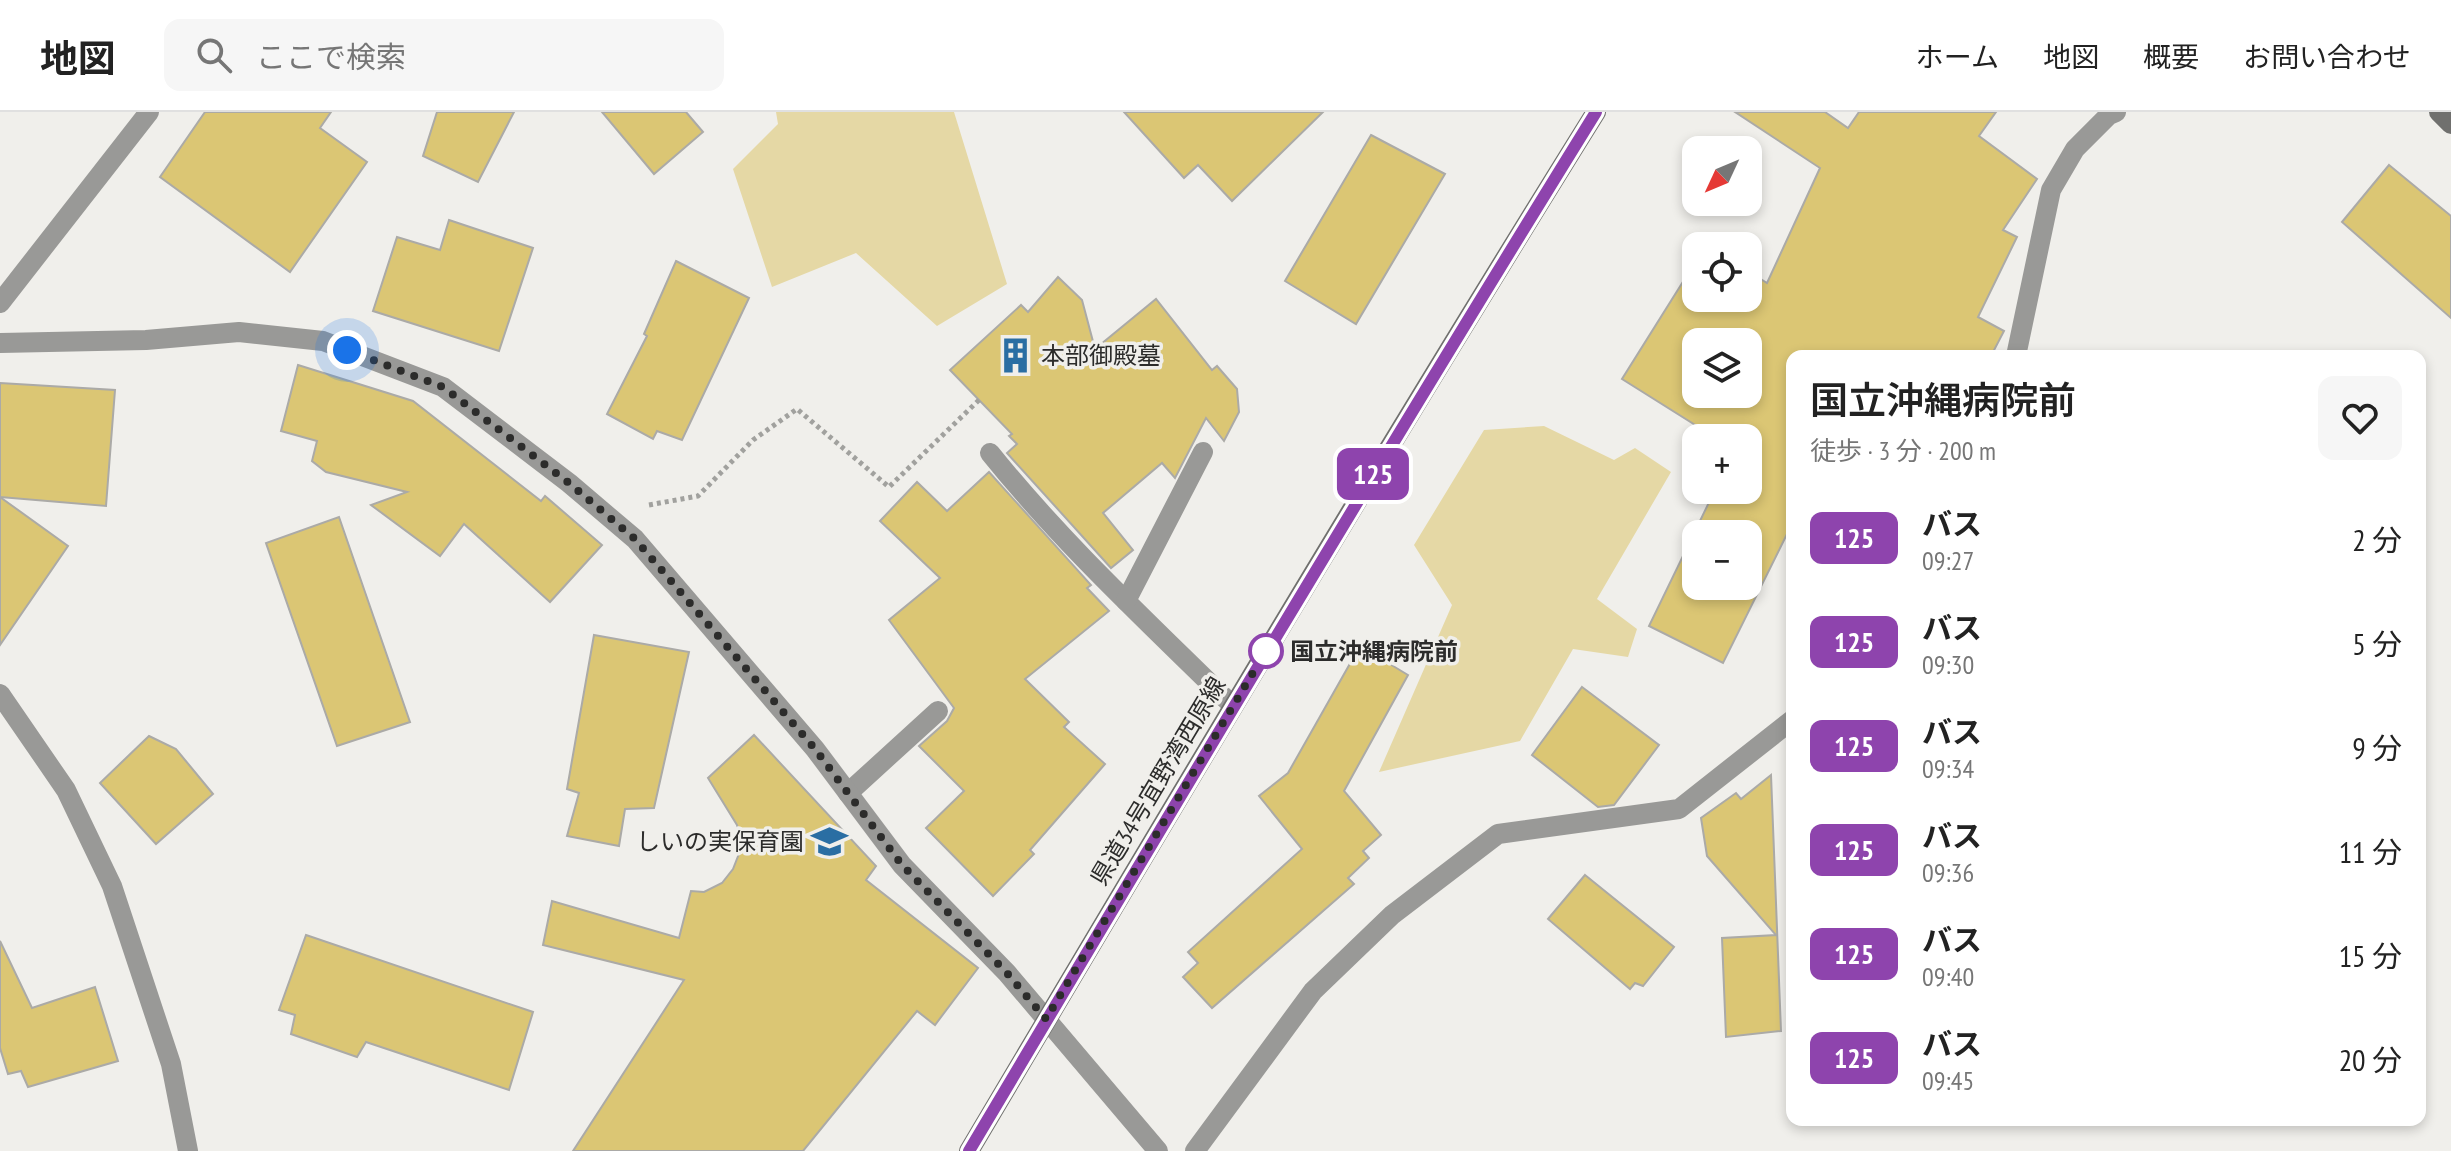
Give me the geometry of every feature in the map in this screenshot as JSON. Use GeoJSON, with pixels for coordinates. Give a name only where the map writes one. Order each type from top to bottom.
{"type":"FeatureCollection","features":[{"type":"Feature","properties":{"kind":"main road","name":"県道34号宜野湾西原線"},"geometry":{"type":"LineString","coordinates":[[969,1151],[1457,334],[1596,112]]}},
{"type":"Feature","properties":{"kind":"main road"},"geometry":{"type":"LineString","coordinates":[[2439,112],[2451,124]]}},
{"type":"Feature","properties":{"kind":"street"},"geometry":{"type":"LineString","coordinates":[[0,303],[149,112]]}},
{"type":"Feature","properties":{"kind":"street"},"geometry":{"type":"LineString","coordinates":[[2017,350],[2051,190],[2075,149],[2109,115],[2116,112]]}},
{"type":"Feature","properties":{"kind":"street"},"geometry":{"type":"LineString","coordinates":[[0,343],[146,340],[239,332],[323,341],[443,387],[635,539],[815,749],[902,865],[1007,973],[1158,1151]]}},
{"type":"Feature","properties":{"kind":"street"},"geometry":{"type":"LineString","coordinates":[[1126,601],[1203,452]]}},
{"type":"Feature","properties":{"kind":"street"},"geometry":{"type":"LineString","coordinates":[[990,453],[1044,516],[1233,706]]}},
{"type":"Feature","properties":{"kind":"street"},"geometry":{"type":"LineString","coordinates":[[0,694],[66,790],[112,886],[171,1064],[188,1151]]}},
{"type":"Feature","properties":{"kind":"street"},"geometry":{"type":"LineString","coordinates":[[848,793],[938,711]]}},
{"type":"Feature","properties":{"kind":"street"},"geometry":{"type":"LineString","coordinates":[[1195,1151],[1313,991],[1392,915],[1498,834],[1679,809],[1786,725]]}},
{"type":"Feature","properties":{"kind":"path"},"geometry":{"type":"LineString","coordinates":[[604,513],[698,496],[753,440],[797,409],[889,487],[979,400]]}},
{"type":"Feature","properties":{"kind":"shaded area"},"geometry":{"type":"Polygon","coordinates":[[[776,112],[954,112],[1007,284],[937,326],[856,253],[772,287],[733,169],[778,124],[776,112]]]}},
{"type":"Feature","properties":{"kind":"shaded area"},"geometry":{"type":"Polygon","coordinates":[[[1544,426],[1614,460],[1635,448],[1671,472],[1597,599],[1637,629],[1628,657],[1573,649],[1520,741],[1379,772],[1452,605],[1414,545],[1484,430],[1544,426]]]}},
{"type":"Feature","properties":{"kind":"building"},"geometry":{"type":"Polygon","coordinates":[[[205,112],[331,112],[320,128],[367,162],[290,272],[160,177],[205,112]]]}},
{"type":"Feature","properties":{"kind":"building"},"geometry":{"type":"Polygon","coordinates":[[[437,112],[514,112],[478,182],[423,156],[437,112]]]}},
{"type":"Feature","properties":{"kind":"building"},"geometry":{"type":"Polygon","coordinates":[[[602,112],[686,112],[703,132],[654,174],[602,112]]]}},
{"type":"Feature","properties":{"kind":"building"},"geometry":{"type":"Polygon","coordinates":[[[1124,112],[1323,112],[1232,201],[1198,165],[1184,178],[1124,112]]]}},
{"type":"Feature","properties":{"kind":"building"},"geometry":{"type":"Polygon","coordinates":[[[1735,112],[1825,112],[1848,128],[1859,112],[1996,112],[1979,136],[2037,179],[2003,230],[2017,237],[1978,317],[2004,331],[1994,350],[1786,350],[1786,536],[1762,584],[1762,520],[1700,520],[1708,504],[1762,504],[1762,424],[1694,424],[1622,379],[1682,283],[1682,312],[1762,312],[1762,280],[1767,283],[1820,168],[1735,112]]]}},
{"type":"Feature","properties":{"kind":"building"},"geometry":{"type":"Polygon","coordinates":[[[1371,135],[1445,174],[1356,324],[1285,281],[1371,135]]]}},
{"type":"Feature","properties":{"kind":"building"},"geometry":{"type":"Polygon","coordinates":[[[2389,165],[2451,216],[2451,318],[2342,222],[2389,165]]]}},
{"type":"Feature","properties":{"kind":"building"},"geometry":{"type":"Polygon","coordinates":[[[449,220],[533,248],[499,351],[373,311],[397,237],[440,250],[449,220]]]}},
{"type":"Feature","properties":{"kind":"building"},"geometry":{"type":"Polygon","coordinates":[[[676,261],[749,298],[682,440],[657,431],[653,439],[607,414],[647,336],[644,334],[676,261]]]}},
{"type":"Feature","properties":{"kind":"building"},"geometry":{"type":"Polygon","coordinates":[[[1058,277],[1082,300],[1095,349],[1156,299],[1212,370],[1217,366],[1237,389],[1239,412],[1224,441],[1206,418],[1175,478],[1162,463],[1103,513],[1133,550],[1111,568],[1007,453],[1017,444],[1009,436],[1012,434],[950,370],[1021,305],[1028,312],[1058,277]]]}},
{"type":"Feature","properties":{"kind":"building"},"geometry":{"type":"Polygon","coordinates":[[[298,365],[413,401],[541,501],[545,496],[602,545],[550,602],[464,524],[440,556],[371,505],[407,492],[326,472],[312,461],[317,441],[281,431],[298,365]]]}},
{"type":"Feature","properties":{"kind":"building"},"geometry":{"type":"Polygon","coordinates":[[[0,383],[115,390],[106,506],[0,497],[0,383]]]}},
{"type":"Feature","properties":{"kind":"building"},"geometry":{"type":"Polygon","coordinates":[[[989,472],[1091,585],[1087,588],[1109,611],[1025,679],[1069,722],[1064,727],[1105,764],[1030,850],[1034,854],[993,896],[926,828],[964,791],[919,746],[947,721],[954,708],[889,620],[940,578],[880,521],[917,482],[947,511],[989,472]]]}},
{"type":"Feature","properties":{"kind":"building"},"geometry":{"type":"Polygon","coordinates":[[[0,497],[68,546],[0,645],[0,497]]]}},
{"type":"Feature","properties":{"kind":"building"},"geometry":{"type":"Polygon","coordinates":[[[339,517],[410,722],[337,746],[266,543],[339,517]]]}},
{"type":"Feature","properties":{"kind":"building"},"geometry":{"type":"Polygon","coordinates":[[[1682,558],[1682,600],[1754,600],[1723,663],[1649,626],[1682,558]]]}},
{"type":"Feature","properties":{"kind":"building"},"geometry":{"type":"Polygon","coordinates":[[[594,635],[689,652],[654,808],[625,809],[619,846],[567,836],[579,793],[567,789],[594,635]]]}},
{"type":"Feature","properties":{"kind":"building"},"geometry":{"type":"Polygon","coordinates":[[[1360,646],[1408,675],[1344,791],[1381,835],[1363,851],[1369,858],[1348,878],[1354,884],[1212,1008],[1183,977],[1198,963],[1188,952],[1302,849],[1259,796],[1288,773],[1360,646]]]}},
{"type":"Feature","properties":{"kind":"building"},"geometry":{"type":"Polygon","coordinates":[[[1582,687],[1659,745],[1614,805],[1598,807],[1532,755],[1582,687]]]}},
{"type":"Feature","properties":{"kind":"building"},"geometry":{"type":"Polygon","coordinates":[[[754,735],[876,866],[866,880],[978,968],[935,1025],[917,1011],[803,1151],[573,1151],[684,980],[543,945],[552,901],[679,938],[691,891],[704,892],[722,883],[733,869],[742,846],[737,825],[708,778],[754,735]]]}},
{"type":"Feature","properties":{"kind":"building"},"geometry":{"type":"Polygon","coordinates":[[[149,736],[176,749],[213,794],[156,844],[100,783],[149,736]]]}},
{"type":"Feature","properties":{"kind":"building"},"geometry":{"type":"Polygon","coordinates":[[[1771,775],[1781,1031],[1726,1037],[1722,938],[1776,935],[1707,856],[1701,818],[1736,793],[1741,799],[1771,775]]]}},
{"type":"Feature","properties":{"kind":"building"},"geometry":{"type":"Polygon","coordinates":[[[1585,875],[1674,947],[1643,986],[1635,983],[1630,989],[1548,919],[1585,875]]]}},
{"type":"Feature","properties":{"kind":"building"},"geometry":{"type":"Polygon","coordinates":[[[306,935],[533,1012],[509,1090],[366,1042],[357,1057],[291,1034],[295,1015],[279,1010],[306,935]]]}},
{"type":"Feature","properties":{"kind":"building"},"geometry":{"type":"Polygon","coordinates":[[[0,941],[32,1008],[95,987],[118,1061],[28,1087],[21,1071],[8,1074],[0,1048],[0,941]]]}},
{"type":"Feature","properties":{"kind":"bus line","name":"125"},"geometry":{"type":"LineString","coordinates":[[969,1151],[1103,922],[1441,361],[1596,112]]}},
{"type":"Feature","properties":{"kind":"place","name":"本部御殿墓"},"geometry":{"type":"Point","coordinates":[1015,355]}},
{"type":"Feature","properties":{"kind":"place","name":"国立沖縄病院前"},"geometry":{"type":"Point","coordinates":[1266,651]}},
{"type":"Feature","properties":{"kind":"place","name":"しいの実保育園"},"geometry":{"type":"Point","coordinates":[830,841]}},
{"type":"Feature","properties":{"kind":"route"},"geometry":{"type":"LineString","coordinates":[[347,350],[443,387],[569,483],[635,539],[815,749],[902,865],[1007,973],[1046,1019],[1266,651]]}}]}
